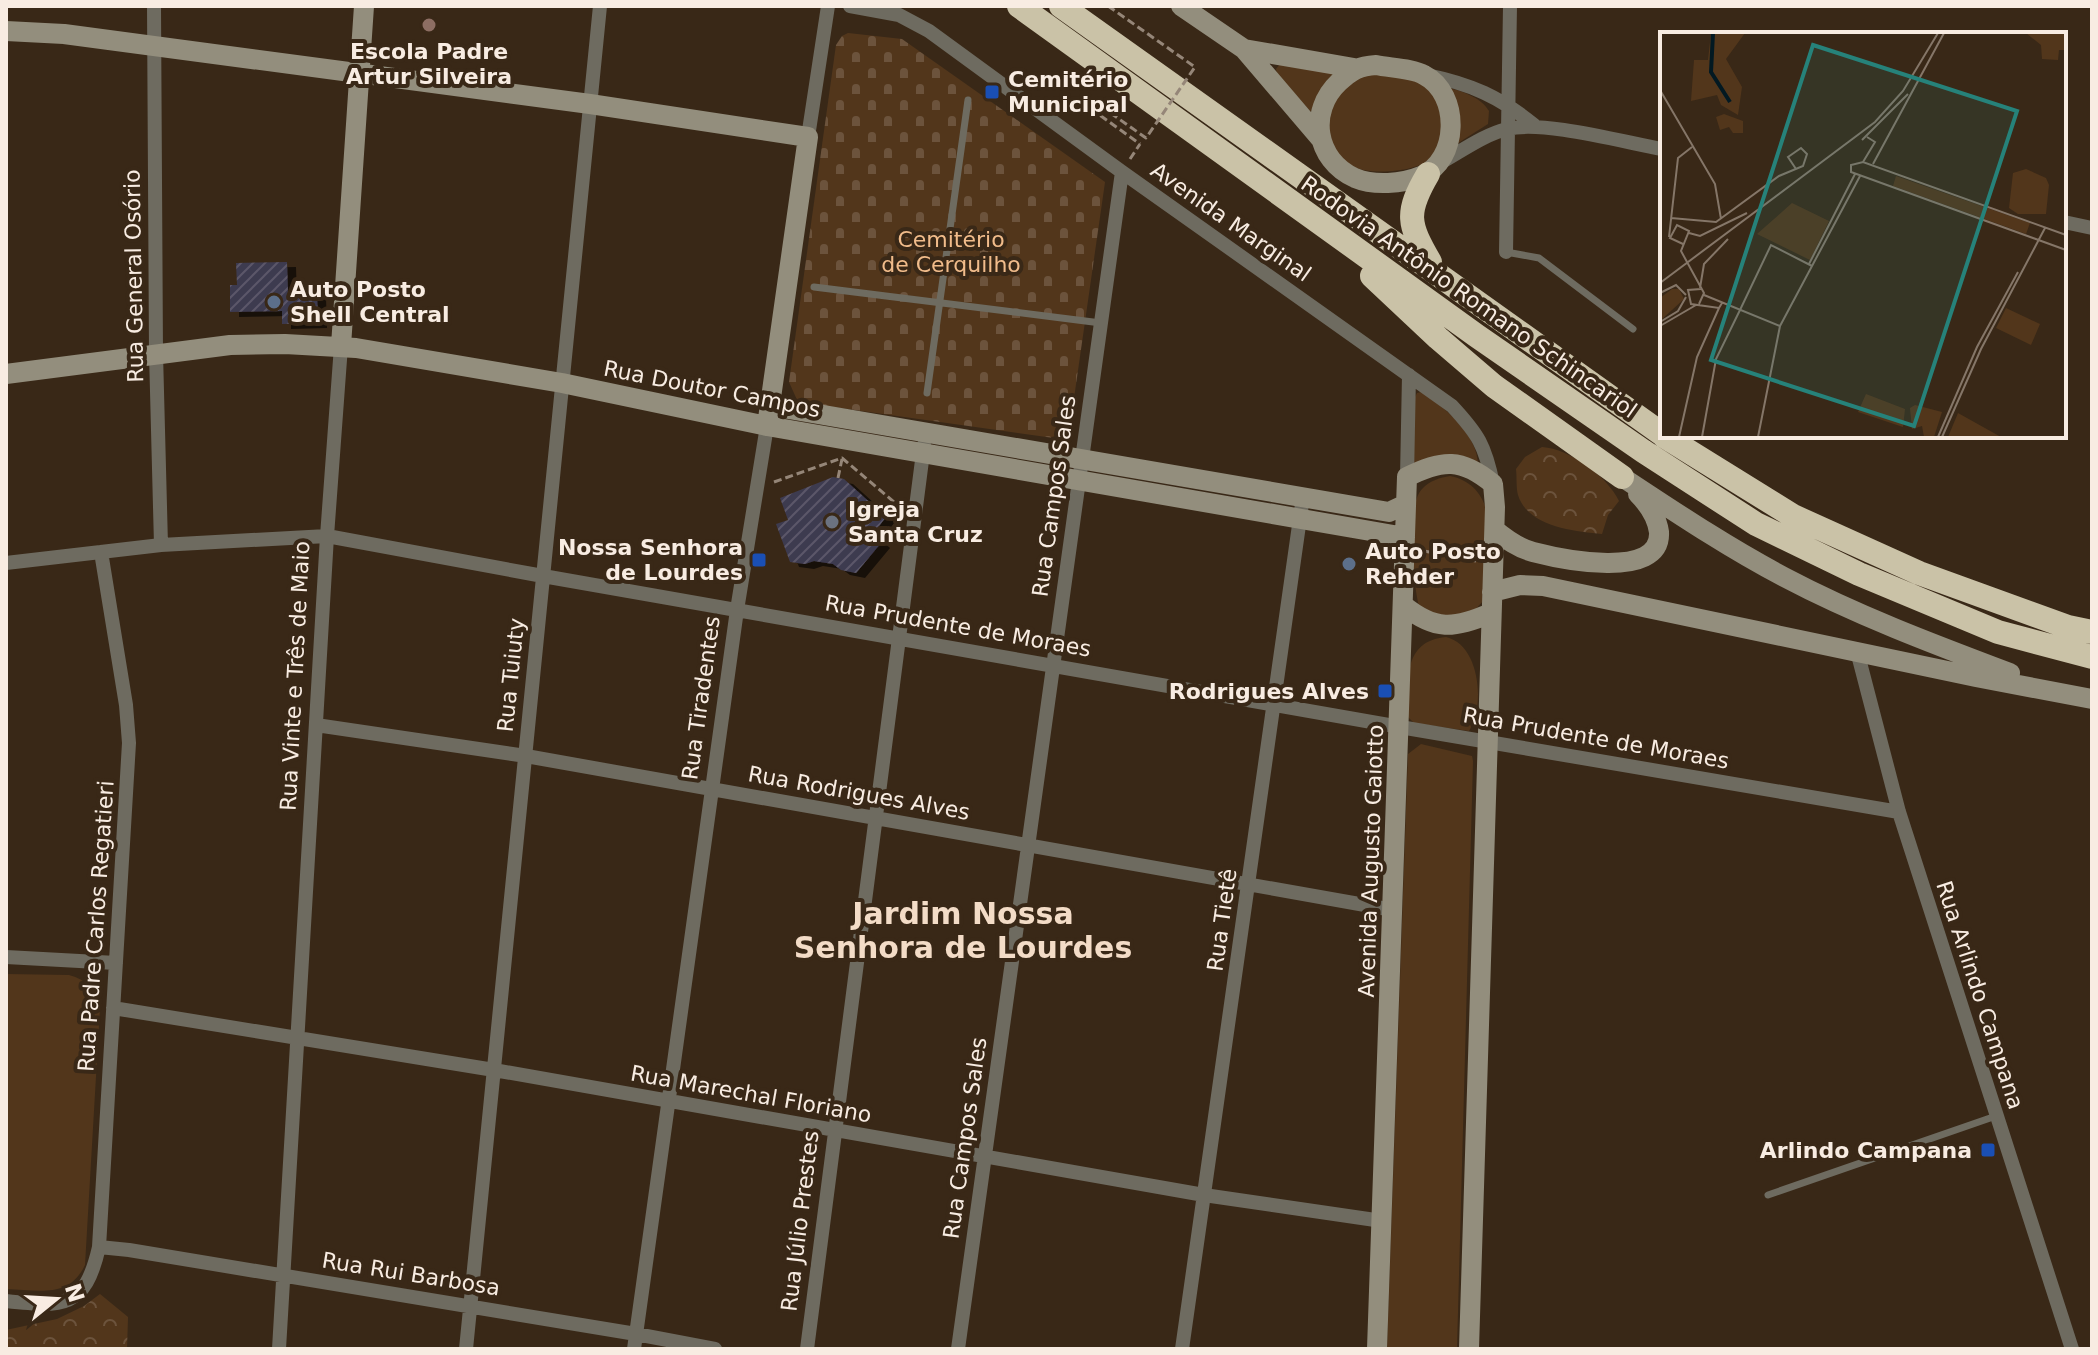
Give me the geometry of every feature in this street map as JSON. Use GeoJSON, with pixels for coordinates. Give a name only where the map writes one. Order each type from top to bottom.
{"type":"FeatureCollection","features":[{"type":"Feature","properties":{"kind":"highway","name":"Rodovia Antônio Romano Schincariol"},"geometry":{"type":"LineString","coordinates":[[1019,6],[1618,434],[1756,524],[1859,574],[1998,632],[2092,657]]}},
{"type":"Feature","properties":{"kind":"highway","name":"Rodovia Antônio Romano Schincariol"},"geometry":{"type":"LineString","coordinates":[[1061,6],[1660,433]]}},
{"type":"Feature","properties":{"kind":"highway"},"geometry":{"type":"LineString","coordinates":[[1434,168],[1415,196],[1410,216],[1413,233],[1435,271]]}},
{"type":"Feature","properties":{"kind":"highway"},"geometry":{"type":"LineString","coordinates":[[1307,214],[1438,338],[1494,386],[1622,477]]}},
{"type":"Feature","properties":{"kind":"highway","name":"Rodovia Antônio Romano Schincariol"},"geometry":{"type":"LineString","coordinates":[[1668,438],[1793,516],[1821,529],[1919,573],[2068,627],[2092,632]]}},
{"type":"Feature","properties":{"kind":"street","name":"Rua General Osório"},"geometry":{"type":"LineString","coordinates":[[154,6],[156,353],[161,545]]}},
{"type":"Feature","properties":{"kind":"street","name":"Rua Vinte e Três de Maio"},"geometry":{"type":"LineString","coordinates":[[279,1349],[327,536],[364,6]]}},
{"type":"Feature","properties":{"kind":"street","name":"Rua Tuiuty"},"geometry":{"type":"LineString","coordinates":[[466,1349],[600,6]]}},
{"type":"Feature","properties":{"kind":"street","name":"Rua Tiradentes"},"geometry":{"type":"LineString","coordinates":[[635,1341],[737,610],[771,401],[828,6]]}},
{"type":"Feature","properties":{"kind":"street","name":"Avenida Marginal"},"geometry":{"type":"LineString","coordinates":[[850,6],[887,11],[912,20],[1452,406],[1478,434],[1488,457],[1493,484]]}},
{"type":"Feature","properties":{"kind":"street"},"geometry":{"type":"LineString","coordinates":[[1181,6],[1244,49],[1304,115],[1333,161],[1353,177],[1365,181],[1399,182],[1434,168],[1486,137],[1508,129],[1534,125],[1660,149]]}},
{"type":"Feature","properties":{"kind":"street"},"geometry":{"type":"LineString","coordinates":[[1506,252],[1510,6]]}},
{"type":"Feature","properties":{"kind":"street"},"geometry":{"type":"LineString","coordinates":[[6,31],[64,34],[590,104],[808,137]]}},
{"type":"Feature","properties":{"kind":"street"},"geometry":{"type":"LineString","coordinates":[[1244,49],[1354,68],[1376,65],[1451,80],[1492,95],[1534,125]]}},
{"type":"Feature","properties":{"kind":"street"},"geometry":{"type":"LineString","coordinates":[[1320,138],[1319,112],[1326,97],[1354,68]]}},
{"type":"Feature","properties":{"kind":"street"},"geometry":{"type":"LineString","coordinates":[[1424,74],[1443,97],[1452,128],[1434,168]]}},
{"type":"Feature","properties":{"kind":"street","name":"Rua Campos Sales"},"geometry":{"type":"LineString","coordinates":[[958,1349],[1122,172]]}},
{"type":"Feature","properties":{"kind":"street"},"geometry":{"type":"LineString","coordinates":[[2066,222],[2092,228]]}},
{"type":"Feature","properties":{"kind":"street","name":"Rua Doutor Campos"},"geometry":{"type":"LineString","coordinates":[[6,374],[230,345],[341,346],[562,383],[767,426],[924,443],[1080,469],[1303,497],[1389,512],[1406,504]]}},
{"type":"Feature","properties":{"kind":"street","name":"Avenida Augusto Gaiotto"},"geometry":{"type":"LineString","coordinates":[[1377,1349],[1400,727],[1409,375]]}},
{"type":"Feature","properties":{"kind":"street","name":"Rua Doutor Campos"},"geometry":{"type":"LineString","coordinates":[[771,401],[783,408],[924,443]]}},
{"type":"Feature","properties":{"kind":"street","name":"Rua Júlio Prestes"},"geometry":{"type":"LineString","coordinates":[[807,1349],[924,443]]}},
{"type":"Feature","properties":{"kind":"street"},"geometry":{"type":"LineString","coordinates":[[1407,477],[1434,465],[1451,463],[1480,472],[1493,484],[1495,530],[1469,1349]]}},
{"type":"Feature","properties":{"kind":"street","name":"Rua Doutor Campos"},"geometry":{"type":"LineString","coordinates":[[1080,469],[1405,542]]}},
{"type":"Feature","properties":{"kind":"street"},"geometry":{"type":"LineString","coordinates":[[1495,530],[1513,544],[1533,552],[1596,562],[1638,561],[1654,551],[1659,539],[1658,522],[1645,501],[1622,477]]}},
{"type":"Feature","properties":{"kind":"street"},"geometry":{"type":"LineString","coordinates":[[1622,477],[1708,534],[1784,577],[1854,611],[2051,689]]}},
{"type":"Feature","properties":{"kind":"street","name":"Rua Tietê"},"geometry":{"type":"LineString","coordinates":[[1182,1349],[1303,497]]}},
{"type":"Feature","properties":{"kind":"street","name":"Rua Prudente de Moraes"},"geometry":{"type":"LineString","coordinates":[[6,563],[161,545],[327,536],[1400,727],[1899,812]]}},
{"type":"Feature","properties":{"kind":"street","name":"Rua Padre Carlos Regatieri"},"geometry":{"type":"LineString","coordinates":[[6,1301],[42,1305],[73,1298],[83,1290],[99,1247],[129,743],[126,705],[101,552]]}},
{"type":"Feature","properties":{"kind":"street"},"geometry":{"type":"LineString","coordinates":[[1403,605],[1419,618],[1444,626],[1463,624],[1520,585],[1543,586],[2092,699]]}},
{"type":"Feature","properties":{"kind":"street","name":"Rua Arlindo Campana"},"geometry":{"type":"LineString","coordinates":[[1857,651],[1899,812],[2072,1349]]}},
{"type":"Feature","properties":{"kind":"street","name":"Rua Rodrigues Alves"},"geometry":{"type":"LineString","coordinates":[[316,725],[526,756],[1393,910]]}},
{"type":"Feature","properties":{"kind":"street"},"geometry":{"type":"LineString","coordinates":[[6,957],[116,963]]}},
{"type":"Feature","properties":{"kind":"street","name":"Rua Marechal Floriano"},"geometry":{"type":"LineString","coordinates":[[113,1008],[494,1070],[1204,1195],[1382,1221]]}},
{"type":"Feature","properties":{"kind":"street","name":"Rua Rui Barbosa"},"geometry":{"type":"LineString","coordinates":[[99,1247],[471,1306],[635,1341],[715,1349]]}},
{"type":"Feature","properties":{"kind":"lane"},"geometry":{"type":"LineString","coordinates":[[927,393],[968,100]]}},
{"type":"Feature","properties":{"kind":"lane"},"geometry":{"type":"LineString","coordinates":[[1506,252],[1539,258],[1633,329]]}},
{"type":"Feature","properties":{"kind":"lane"},"geometry":{"type":"LineString","coordinates":[[814,287],[1101,323]]}},
{"type":"Feature","properties":{"kind":"lane"},"geometry":{"type":"LineString","coordinates":[[1768,1195],[1996,1116]]}},
{"type":"Feature","properties":{"kind":"path"},"geometry":{"type":"LineString","coordinates":[[1108,6],[1195,67],[1146,138],[1085,95],[1080,101],[1140,144]]}},
{"type":"Feature","properties":{"kind":"path"},"geometry":{"type":"LineString","coordinates":[[758,484],[767,485],[842,458],[903,510],[915,512]]}},
{"type":"Feature","properties":{"kind":"path"},"geometry":{"type":"LineString","coordinates":[[1405,542],[1494,564]]}},
{"type":"Feature","properties":{"kind":"green space","name":"Cemitério de Cerquilho"},"geometry":{"type":"Polygon","coordinates":[[[848,33],[902,39],[1105,182],[1068,440],[798,402],[789,382],[836,45],[848,33]]]}},
{"type":"Feature","properties":{"kind":"green space"},"geometry":{"type":"Polygon","coordinates":[[[1280,64],[1335,74],[1321,89],[1311,112],[1277,74],[1280,64]]]}},
{"type":"Feature","properties":{"kind":"green space"},"geometry":{"type":"Polygon","coordinates":[[[1378,72],[1415,79],[1425,85],[1437,100],[1444,120],[1443,140],[1433,157],[1426,162],[1394,171],[1370,171],[1348,164],[1331,147],[1327,130],[1329,102],[1355,74],[1378,72]]]}},
{"type":"Feature","properties":{"kind":"green space"},"geometry":{"type":"Polygon","coordinates":[[[1444,87],[1475,98],[1489,111],[1488,124],[1455,145],[1444,87]]]}},
{"type":"Feature","properties":{"kind":"green space"},"geometry":{"type":"Polygon","coordinates":[[[1421,392],[1450,414],[1466,433],[1477,454],[1478,465],[1414,465],[1414,399],[1421,392]]]}},
{"type":"Feature","properties":{"kind":"green space"},"geometry":{"type":"Polygon","coordinates":[[[1542,447],[1576,458],[1597,473],[1613,492],[1619,501],[1608,515],[1602,534],[1553,525],[1542,521],[1523,506],[1517,492],[1516,469],[1525,457],[1542,447]]]}},
{"type":"Feature","properties":{"kind":"green space"},"geometry":{"type":"Polygon","coordinates":[[[1450,476],[1474,488],[1487,511],[1485,599],[1471,614],[1446,620],[1419,606],[1412,528],[1417,498],[1422,489],[1432,481],[1450,476]]]}},
{"type":"Feature","properties":{"kind":"green space"},"geometry":{"type":"Polygon","coordinates":[[[1446,637],[1458,642],[1467,652],[1477,678],[1477,708],[1469,731],[1414,723],[1407,716],[1410,665],[1421,646],[1446,637]]]}},
{"type":"Feature","properties":{"kind":"green space"},"geometry":{"type":"Polygon","coordinates":[[[1421,744],[1472,756],[1473,761],[1457,1349],[1387,1349],[1408,754],[1421,744]]]}},
{"type":"Feature","properties":{"kind":"green space"},"geometry":{"type":"Polygon","coordinates":[[[6,974],[75,977],[94,991],[100,1008],[85,1265],[70,1283],[52,1290],[6,1289],[6,974]]]}},
{"type":"Feature","properties":{"kind":"green space"},"geometry":{"type":"Polygon","coordinates":[[[100,1294],[128,1317],[127,1349],[6,1349],[6,1330],[57,1319],[100,1294]]]}},
{"type":"Feature","properties":{"kind":"building","name":"Auto Posto Shell Central"},"geometry":{"type":"Polygon","coordinates":[[[287,262],[288,292],[317,292],[318,323],[282,324],[282,311],[230,312],[230,285],[237,285],[236,263],[287,262]]]}},
{"type":"Feature","properties":{"kind":"building","name":"Igreja Santa Cruz"},"geometry":{"type":"Polygon","coordinates":[[[833,477],[844,479],[886,517],[872,535],[881,543],[856,573],[841,570],[833,564],[790,562],[776,524],[788,520],[780,498],[833,477]]]}},
{"type":"Feature","properties":{"kind":"place","name":"Escola Padre Artur Silveira"},"geometry":{"type":"Point","coordinates":[429,25]}},
{"type":"Feature","properties":{"kind":"place","name":"Cemitério Municipal"},"geometry":{"type":"Point","coordinates":[992,92]}},
{"type":"Feature","properties":{"kind":"place","name":"Auto Posto Shell Central"},"geometry":{"type":"Point","coordinates":[274,302]}},
{"type":"Feature","properties":{"kind":"place","name":"Igreja Santa Cruz"},"geometry":{"type":"Point","coordinates":[832,522]}},
{"type":"Feature","properties":{"kind":"place","name":"Nossa Senhora de Lourdes"},"geometry":{"type":"Point","coordinates":[759,560]}},
{"type":"Feature","properties":{"kind":"place","name":"Auto Posto Rehder"},"geometry":{"type":"Point","coordinates":[1349,564]}},
{"type":"Feature","properties":{"kind":"place","name":"Rodrigues Alves"},"geometry":{"type":"Point","coordinates":[1385,691]}},
{"type":"Feature","properties":{"kind":"place","name":"Arlindo Campana"},"geometry":{"type":"Point","coordinates":[1988,1150]}},
{"type":"Feature","properties":{"kind":"district","name":"Jardim Nossa Senhora de Lourdes"},"geometry":{"type":"Point","coordinates":[963,930]}}]}
